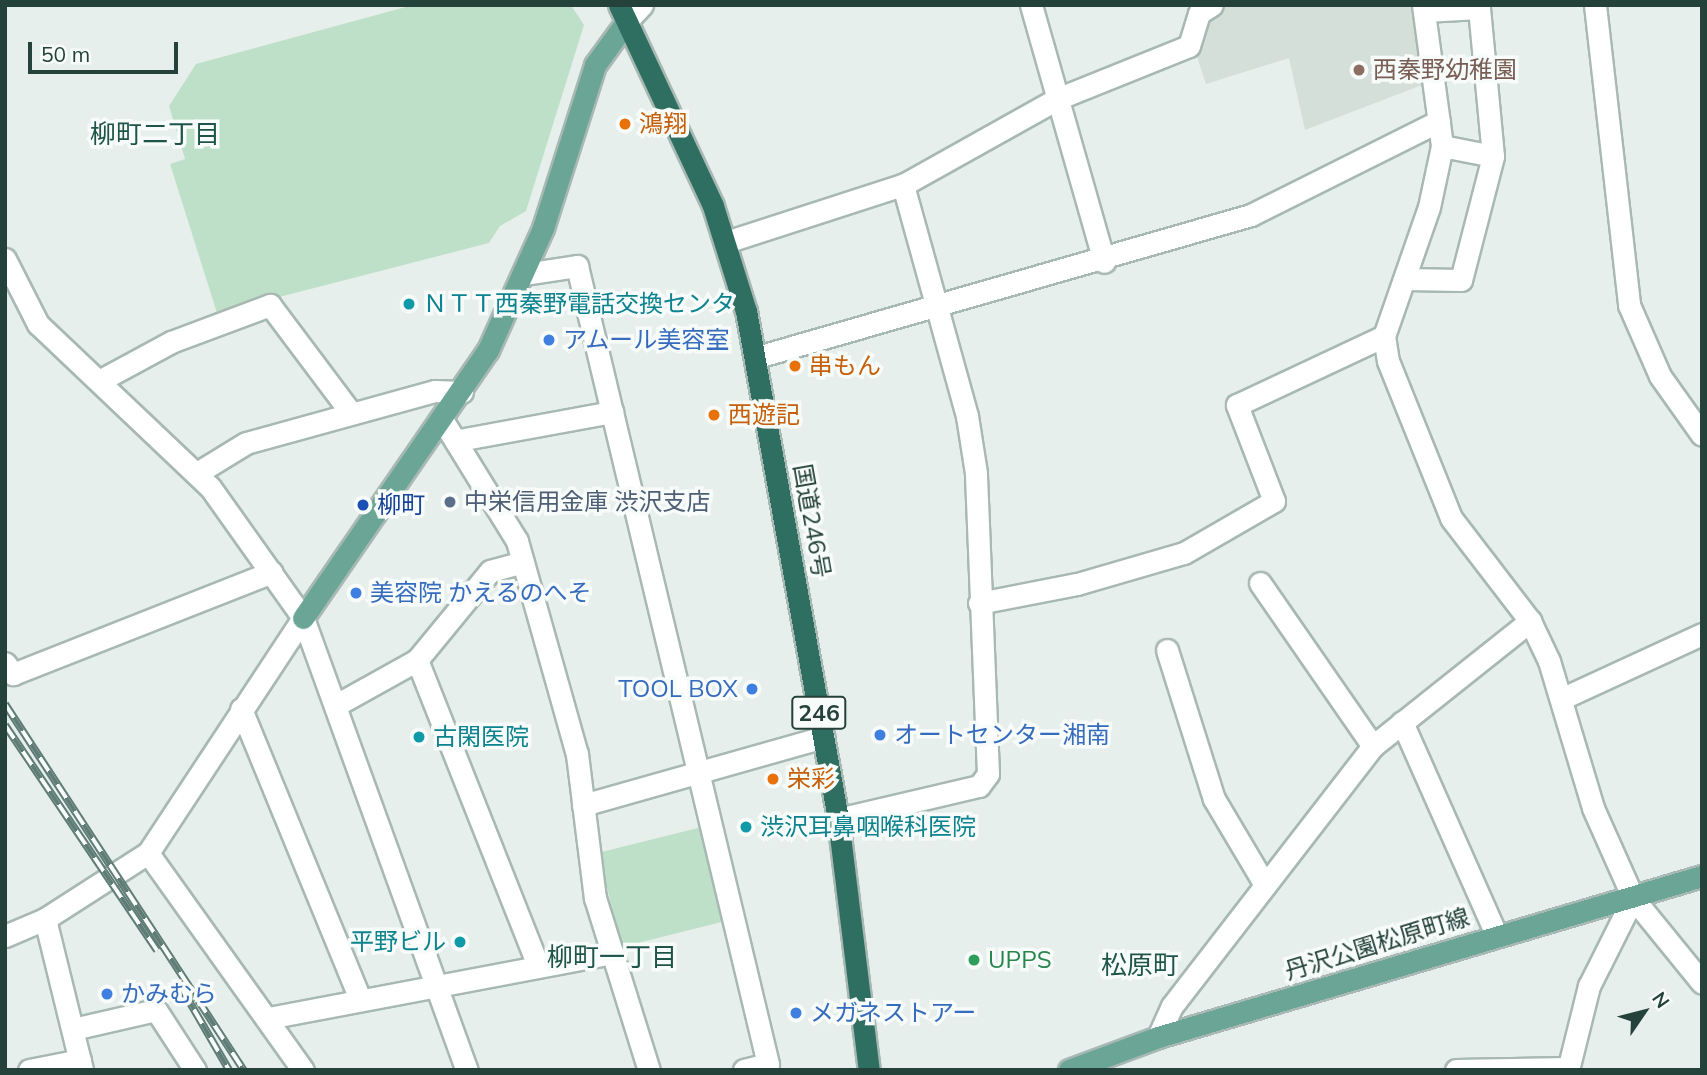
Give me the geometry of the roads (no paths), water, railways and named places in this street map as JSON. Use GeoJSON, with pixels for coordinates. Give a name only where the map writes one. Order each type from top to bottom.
{"type":"FeatureCollection","features":[{"type":"Feature","properties":{"kind":"highway","name":"国道246号"},"geometry":{"type":"LineString","coordinates":[[623,13],[726,242],[757,357],[838,819],[869,1070]]}},
{"type":"Feature","properties":{"kind":"main road"},"geometry":{"type":"LineString","coordinates":[[303,618],[462,392],[524,274],[595,65],[623,13]]}},
{"type":"Feature","properties":{"kind":"main road","name":"丹沢公園松原町線"},"geometry":{"type":"LineString","coordinates":[[1069,1070],[1109,1063],[1158,1037],[1702,876]]}},
{"type":"Feature","properties":{"kind":"street"},"geometry":{"type":"LineString","coordinates":[[623,13],[642,5]]}},
{"type":"Feature","properties":{"kind":"street"},"geometry":{"type":"LineString","coordinates":[[1031,5],[1104,262]]}},
{"type":"Feature","properties":{"kind":"street"},"geometry":{"type":"LineString","coordinates":[[726,242],[903,185],[1057,99],[1189,46],[1199,13],[1212,5]]}},
{"type":"Feature","properties":{"kind":"street"},"geometry":{"type":"LineString","coordinates":[[1595,5],[1629,305],[1660,376],[1702,435]]}},
{"type":"Feature","properties":{"kind":"street"},"geometry":{"type":"LineString","coordinates":[[1405,279],[1461,280],[1493,156],[1479,8],[1423,8],[1442,146],[1405,279],[1384,336],[1429,477],[1451,518],[1530,621],[1563,698],[1593,808],[1633,898],[1700,979]]}},
{"type":"Feature","properties":{"kind":"street"},"geometry":{"type":"LineString","coordinates":[[757,357],[1104,262],[1251,215],[1439,121]]}},
{"type":"Feature","properties":{"kind":"street"},"geometry":{"type":"LineString","coordinates":[[1442,146],[1493,156]]}},
{"type":"Feature","properties":{"kind":"street"},"geometry":{"type":"LineString","coordinates":[[838,819],[979,786],[988,774],[979,603],[976,473],[967,416],[903,185]]}},
{"type":"Feature","properties":{"kind":"street"},"geometry":{"type":"LineString","coordinates":[[5,259],[11,289],[38,324],[197,473],[272,572],[303,618],[338,704],[467,1070]]}},
{"type":"Feature","properties":{"kind":"street"},"geometry":{"type":"LineString","coordinates":[[524,274],[577,266],[768,1065],[744,1070]]}},
{"type":"Feature","properties":{"kind":"street"},"geometry":{"type":"LineString","coordinates":[[99,381],[171,342],[270,305],[351,413]]}},
{"type":"Feature","properties":{"kind":"street"},"geometry":{"type":"LineString","coordinates":[[979,603],[1184,553],[1274,501],[1237,405],[1384,336]]}},
{"type":"Feature","properties":{"kind":"street"},"geometry":{"type":"LineString","coordinates":[[197,473],[246,443],[435,391],[462,392]]}},
{"type":"Feature","properties":{"kind":"street"},"geometry":{"type":"LineString","coordinates":[[459,440],[612,412]]}},
{"type":"Feature","properties":{"kind":"street"},"geometry":{"type":"LineString","coordinates":[[443,421],[459,440],[523,562],[577,754],[594,892],[649,1070]]}},
{"type":"Feature","properties":{"kind":"street"},"geometry":{"type":"LineString","coordinates":[[338,704],[417,660],[490,570],[523,562]]}},
{"type":"Feature","properties":{"kind":"street"},"geometry":{"type":"LineString","coordinates":[[5,663],[13,674],[272,572]]}},
{"type":"Feature","properties":{"kind":"street"},"geometry":{"type":"LineString","coordinates":[[1260,583],[1373,746]]}},
{"type":"Feature","properties":{"kind":"street"},"geometry":{"type":"LineString","coordinates":[[5,936],[45,919],[148,853],[303,618]]}},
{"type":"Feature","properties":{"kind":"street"},"geometry":{"type":"LineString","coordinates":[[1158,1037],[1172,1006],[1373,746],[1530,621]]}},
{"type":"Feature","properties":{"kind":"street"},"geometry":{"type":"LineString","coordinates":[[1563,698],[1702,634]]}},
{"type":"Feature","properties":{"kind":"street"},"geometry":{"type":"LineString","coordinates":[[417,660],[538,966]]}},
{"type":"Feature","properties":{"kind":"street"},"geometry":{"type":"LineString","coordinates":[[1179,660],[1214,799],[1265,885]]}},
{"type":"Feature","properties":{"kind":"street"},"geometry":{"type":"LineString","coordinates":[[241,709],[360,999]]}},
{"type":"Feature","properties":{"kind":"street"},"geometry":{"type":"LineString","coordinates":[[1402,722],[1497,936]]}},
{"type":"Feature","properties":{"kind":"street"},"geometry":{"type":"LineString","coordinates":[[583,805],[824,737]]}},
{"type":"Feature","properties":{"kind":"street"},"geometry":{"type":"LineString","coordinates":[[148,853],[303,1070]]}},
{"type":"Feature","properties":{"kind":"street"},"geometry":{"type":"LineString","coordinates":[[1456,1070],[1568,1069],[1589,986],[1633,898]]}},
{"type":"Feature","properties":{"kind":"street"},"geometry":{"type":"LineString","coordinates":[[29,1070],[81,1065],[45,919]]}},
{"type":"Feature","properties":{"kind":"street"},"geometry":{"type":"LineString","coordinates":[[268,1018],[437,983],[613,953]]}},
{"type":"Feature","properties":{"kind":"street"},"geometry":{"type":"LineString","coordinates":[[73,1029],[156,1010],[195,1070]]}},
{"type":"Feature","properties":{"kind":"railway"},"geometry":{"type":"LineString","coordinates":[[5,704],[244,1070]]}},
{"type":"Feature","properties":{"kind":"railway"},"geometry":{"type":"LineString","coordinates":[[5,725],[157,950]]}},
{"type":"Feature","properties":{"kind":"railway"},"geometry":{"type":"LineString","coordinates":[[178,982],[229,1070]]}},
{"type":"Feature","properties":{"kind":"place","name":"西秦野幼稚園"},"geometry":{"type":"Point","coordinates":[1359,70]}},
{"type":"Feature","properties":{"kind":"place","name":"鴻翔"},"geometry":{"type":"Point","coordinates":[625,124]}},
{"type":"Feature","properties":{"kind":"place","name":"ＮＴＴ西秦野電話交換センタ"},"geometry":{"type":"Point","coordinates":[409,304]}},
{"type":"Feature","properties":{"kind":"place","name":"アムール美容室"},"geometry":{"type":"Point","coordinates":[549,340]}},
{"type":"Feature","properties":{"kind":"place","name":"串もん"},"geometry":{"type":"Point","coordinates":[795,366]}},
{"type":"Feature","properties":{"kind":"place","name":"西遊記"},"geometry":{"type":"Point","coordinates":[714,415]}},
{"type":"Feature","properties":{"kind":"place","name":"中栄信用金庫 渋沢支店"},"geometry":{"type":"Point","coordinates":[450,502]}},
{"type":"Feature","properties":{"kind":"place","name":"柳町"},"geometry":{"type":"Point","coordinates":[363,505]}},
{"type":"Feature","properties":{"kind":"place","name":"美容院 かえるのへそ"},"geometry":{"type":"Point","coordinates":[356,593]}},
{"type":"Feature","properties":{"kind":"place","name":"TOOL BOX"},"geometry":{"type":"Point","coordinates":[752,689]}},
{"type":"Feature","properties":{"kind":"place","name":"オートセンター湘南"},"geometry":{"type":"Point","coordinates":[880,735]}},
{"type":"Feature","properties":{"kind":"place","name":"古閑医院"},"geometry":{"type":"Point","coordinates":[419,737]}},
{"type":"Feature","properties":{"kind":"place","name":"栄彩"},"geometry":{"type":"Point","coordinates":[773,779]}},
{"type":"Feature","properties":{"kind":"place","name":"渋沢耳鼻咽喉科医院"},"geometry":{"type":"Point","coordinates":[746,827]}},
{"type":"Feature","properties":{"kind":"place","name":"平野ビル"},"geometry":{"type":"Point","coordinates":[460,942]}},
{"type":"Feature","properties":{"kind":"place","name":"UPPS"},"geometry":{"type":"Point","coordinates":[974,960]}},
{"type":"Feature","properties":{"kind":"place","name":"かみむら"},"geometry":{"type":"Point","coordinates":[107,994]}},
{"type":"Feature","properties":{"kind":"place","name":"メガネストアー"},"geometry":{"type":"Point","coordinates":[796,1013]}},
{"type":"Feature","properties":{"kind":"district","name":"柳町二丁目"},"geometry":{"type":"Point","coordinates":[155,134]}},
{"type":"Feature","properties":{"kind":"district","name":"柳町一丁目"},"geometry":{"type":"Point","coordinates":[612,957]}},
{"type":"Feature","properties":{"kind":"district","name":"松原町"},"geometry":{"type":"Point","coordinates":[1140,965]}}]}
